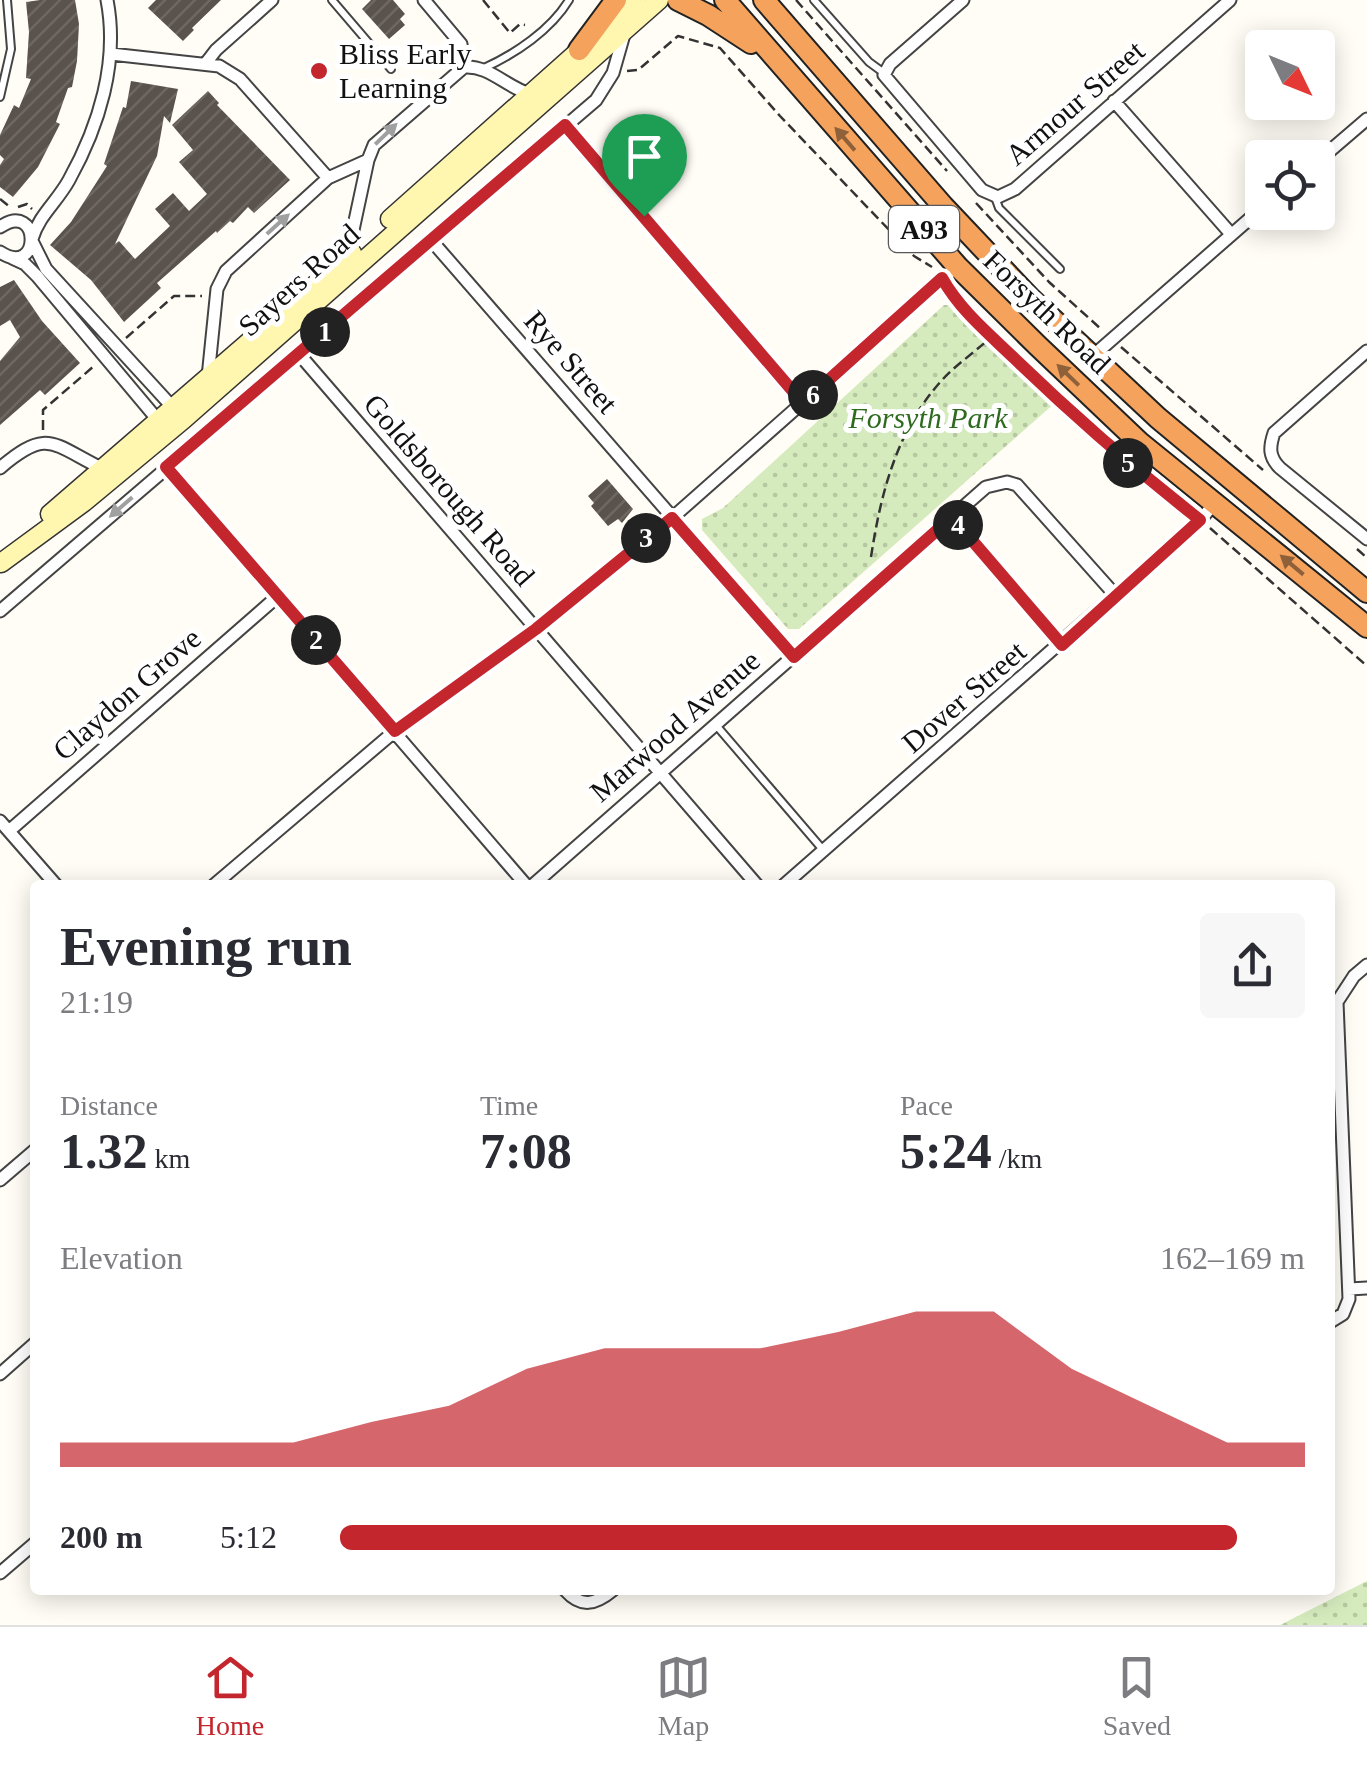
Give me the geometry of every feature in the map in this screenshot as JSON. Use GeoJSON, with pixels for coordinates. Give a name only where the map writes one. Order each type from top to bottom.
{"type":"FeatureCollection","features":[{"type":"Feature","properties":{"kind":"highway"},"geometry":{"type":"LineString","coordinates":[[579,50],[616,0]]}},
{"type":"Feature","properties":{"kind":"highway"},"geometry":{"type":"LineString","coordinates":[[678,0],[735,31],[784,68]]}},
{"type":"Feature","properties":{"kind":"highway","name":"Forsyth Road"},"geometry":{"type":"LineString","coordinates":[[725,0],[950,272],[1139,442],[1367,627]]}},
{"type":"Feature","properties":{"kind":"highway","name":"Forsyth Road"},"geometry":{"type":"LineString","coordinates":[[764,0],[979,246],[1158,418],[1367,592]]}},
{"type":"Feature","properties":{"kind":"highway"},"geometry":{"type":"LineString","coordinates":[[950,272],[979,246]]}},
{"type":"Feature","properties":{"kind":"highway"},"geometry":{"type":"LineString","coordinates":[[1216,502],[1235,481]]}},
{"type":"Feature","properties":{"kind":"main road","name":"Sayers Road"},"geometry":{"type":"LineString","coordinates":[[0,563],[103,469],[171,420],[208,377],[636,0]]}},
{"type":"Feature","properties":{"kind":"main road","name":"Sayers Road"},"geometry":{"type":"LineString","coordinates":[[0,563],[46,532],[659,0]]}},
{"type":"Feature","properties":{"kind":"street"},"geometry":{"type":"LineString","coordinates":[[5,257],[26,253],[40,217],[68,182],[86,144],[104,92],[111,54],[107,0]]}},
{"type":"Feature","properties":{"kind":"street"},"geometry":{"type":"LineString","coordinates":[[206,63],[272,0]]}},
{"type":"Feature","properties":{"kind":"street"},"geometry":{"type":"LineString","coordinates":[[424,0],[461,44],[464,67]]}},
{"type":"Feature","properties":{"kind":"street"},"geometry":{"type":"LineString","coordinates":[[963,0],[884,73],[982,190],[995,197]]}},
{"type":"Feature","properties":{"kind":"street","name":"Armour Street"},"geometry":{"type":"LineString","coordinates":[[995,197],[1015,189],[1230,0]]}},
{"type":"Feature","properties":{"kind":"street","name":"Sayers Road"},"geometry":{"type":"LineString","coordinates":[[0,611],[596,100],[612,73],[625,28]]}},
{"type":"Feature","properties":{"kind":"street"},"geometry":{"type":"LineString","coordinates":[[111,54],[220,66],[240,80],[328,178]]}},
{"type":"Feature","properties":{"kind":"street"},"geometry":{"type":"LineString","coordinates":[[347,258],[368,160],[378,140],[464,67],[482,69],[530,94]]}},
{"type":"Feature","properties":{"kind":"street"},"geometry":{"type":"LineString","coordinates":[[1114,101],[1232,234]]}},
{"type":"Feature","properties":{"kind":"street"},"geometry":{"type":"LineString","coordinates":[[1335,146],[1367,119]]}},
{"type":"Feature","properties":{"kind":"street"},"geometry":{"type":"LineString","coordinates":[[565,125],[803,403]]}},
{"type":"Feature","properties":{"kind":"street","name":"Sayers Road"},"geometry":{"type":"LineString","coordinates":[[208,377],[216,296],[223,276],[328,178],[368,160]]}},
{"type":"Feature","properties":{"kind":"street"},"geometry":{"type":"LineString","coordinates":[[0,226],[50,205]]}},
{"type":"Feature","properties":{"kind":"street"},"geometry":{"type":"LineString","coordinates":[[0,213],[26,226],[46,269],[171,420]]}},
{"type":"Feature","properties":{"kind":"street"},"geometry":{"type":"LineString","coordinates":[[1094,354],[1245,223]]}},
{"type":"Feature","properties":{"kind":"street","name":"Rye Street"},"geometry":{"type":"LineString","coordinates":[[431,240],[794,657]]}},
{"type":"Feature","properties":{"kind":"street"},"geometry":{"type":"LineString","coordinates":[[5,257],[25,264],[171,420]]}},
{"type":"Feature","properties":{"kind":"street"},"geometry":{"type":"LineString","coordinates":[[220,880],[395,731],[536,629],[672,518],[950,272]]}},
{"type":"Feature","properties":{"kind":"street"},"geometry":{"type":"LineString","coordinates":[[1367,352],[1274,433],[1270,445],[1272,460],[1280,468],[1367,539]]}},
{"type":"Feature","properties":{"kind":"street","name":"Goldsborough Road"},"geometry":{"type":"LineString","coordinates":[[300,354],[753,880]]}},
{"type":"Feature","properties":{"kind":"street"},"geometry":{"type":"LineString","coordinates":[[0,468],[26,446],[43,442],[103,469]]}},
{"type":"Feature","properties":{"kind":"street"},"geometry":{"type":"LineString","coordinates":[[166,467],[525,880]]}},
{"type":"Feature","properties":{"kind":"street","name":"Marwood Avenue"},"geometry":{"type":"LineString","coordinates":[[535,880],[986,487],[1007,482],[1017,485],[1116,596]]}},
{"type":"Feature","properties":{"kind":"street","name":"Dover Street"},"geometry":{"type":"LineString","coordinates":[[790,880],[1062,645],[1216,502]]}},
{"type":"Feature","properties":{"kind":"street","name":"Claydon Grove"},"geometry":{"type":"LineString","coordinates":[[4,826],[278,596]]}},
{"type":"Feature","properties":{"kind":"street"},"geometry":{"type":"LineString","coordinates":[[4,826],[52,880]]}},
{"type":"Feature","properties":{"kind":"street"},"geometry":{"type":"LineString","coordinates":[[1335,1024],[1336,1002],[1367,965]]}},
{"type":"Feature","properties":{"kind":"street"},"geometry":{"type":"LineString","coordinates":[[1335,1062],[1349,1289],[1347,1307],[1335,1318]]}},
{"type":"Feature","properties":{"kind":"street"},"geometry":{"type":"LineString","coordinates":[[0,1180],[30,1154]]}},
{"type":"Feature","properties":{"kind":"street"},"geometry":{"type":"LineString","coordinates":[[1349,1289],[1367,1288]]}},
{"type":"Feature","properties":{"kind":"street"},"geometry":{"type":"LineString","coordinates":[[0,1374],[30,1347]]}},
{"type":"Feature","properties":{"kind":"street"},"geometry":{"type":"LineString","coordinates":[[0,1573],[30,1546]]}},
{"type":"Feature","properties":{"kind":"street"},"geometry":{"type":"LineString","coordinates":[[570,1595],[584,1604],[607,1595]]}},
{"type":"Feature","properties":{"kind":"lane"},"geometry":{"type":"LineString","coordinates":[[0,97],[12,49],[7,0]]}},
{"type":"Feature","properties":{"kind":"lane"},"geometry":{"type":"LineString","coordinates":[[332,0],[391,69]]}},
{"type":"Feature","properties":{"kind":"lane"},"geometry":{"type":"LineString","coordinates":[[482,69],[532,38],[570,0]]}},
{"type":"Feature","properties":{"kind":"lane"},"geometry":{"type":"LineString","coordinates":[[814,0],[869,62],[884,73]]}},
{"type":"Feature","properties":{"kind":"lane"},"geometry":{"type":"LineString","coordinates":[[995,197],[999,208],[1060,269]]}},
{"type":"Feature","properties":{"kind":"lane"},"geometry":{"type":"LineString","coordinates":[[952,517],[1062,645]]}},
{"type":"Feature","properties":{"kind":"lane"},"geometry":{"type":"LineString","coordinates":[[715,724],[824,852]]}},
{"type":"Feature","properties":{"kind":"path"},"geometry":{"type":"LineString","coordinates":[[482,0],[510,33],[520,24],[525,26]]}},
{"type":"Feature","properties":{"kind":"path"},"geometry":{"type":"LineString","coordinates":[[796,0],[950,174]]}},
{"type":"Feature","properties":{"kind":"path"},"geometry":{"type":"LineString","coordinates":[[612,73],[638,70],[678,36],[720,48],[914,256],[950,272],[952,295],[992,337],[1123,459],[1200,520],[1367,666]]}},
{"type":"Feature","properties":{"kind":"path"},"geometry":{"type":"LineString","coordinates":[[0,199],[8,208],[27,204],[36,213]]}},
{"type":"Feature","properties":{"kind":"path"},"geometry":{"type":"LineString","coordinates":[[976,203],[1049,282],[1265,472]]}},
{"type":"Feature","properties":{"kind":"path"},"geometry":{"type":"LineString","coordinates":[[871,557],[878,511],[908,424],[944,377],[992,337]]}},
{"type":"Feature","properties":{"kind":"path"},"geometry":{"type":"LineString","coordinates":[[1352,546],[1367,558]]}},
{"type":"Feature","properties":{"kind":"green space","name":"Forsyth Park"},"geometry":{"type":"Polygon","coordinates":[[[944,305],[952,305],[1056,402],[799,629],[788,629],[702,530],[702,519],[723,508],[944,305]]]}},
{"type":"Feature","properties":{"kind":"green space"},"geometry":{"type":"Polygon","coordinates":[[[1367,1581],[1367,1625],[1280,1625],[1367,1581]]]}},
{"type":"Feature","properties":{"kind":"building"},"geometry":{"type":"Polygon","coordinates":[[[75,0],[79,24],[77,61],[72,87],[68,88],[56,122],[60,124],[38,167],[13,197],[0,187],[0,165],[4,159],[0,155],[0,135],[14,105],[19,108],[31,79],[26,78],[26,2],[75,0]]]}},
{"type":"Feature","properties":{"kind":"building"},"geometry":{"type":"Polygon","coordinates":[[[156,0],[221,0],[183,41],[148,8],[156,0]]]}},
{"type":"Feature","properties":{"kind":"building"},"geometry":{"type":"Polygon","coordinates":[[[371,0],[393,0],[405,14],[400,19],[405,25],[389,39],[362,9],[371,0]]]}},
{"type":"Feature","properties":{"kind":"building"},"geometry":{"type":"Polygon","coordinates":[[[131,81],[178,89],[170,123],[164,116],[157,156],[115,244],[119,241],[135,259],[170,226],[155,209],[173,193],[189,211],[207,194],[179,162],[193,150],[172,125],[208,91],[290,180],[254,213],[248,207],[233,223],[230,221],[216,231],[157,283],[161,288],[124,322],[91,280],[50,245],[71,222],[107,166],[104,164],[123,107],[126,108],[131,81]]]}},
{"type":"Feature","properties":{"kind":"building"},"geometry":{"type":"Polygon","coordinates":[[[14,280],[42,321],[80,363],[45,395],[40,390],[0,425],[0,361],[20,337],[10,320],[0,326],[0,287],[14,280]]]}},
{"type":"Feature","properties":{"kind":"building"},"geometry":{"type":"Polygon","coordinates":[[[607,479],[633,509],[622,523],[618,519],[608,526],[591,506],[594,503],[588,496],[607,479]]]}},
{"type":"Feature","properties":{"kind":"place","name":"Bliss Early Learning"},"geometry":{"type":"Point","coordinates":[319,71]}},
{"type":"Feature","properties":{"kind":"route"},"geometry":{"type":"LineString","coordinates":[[565,125],[644,216],[803,403],[942,278],[969,315],[1057,399],[1123,459],[1200,520],[1062,645],[952,517],[794,657],[672,518],[561,610],[395,731],[166,467],[565,125]]}}]}
